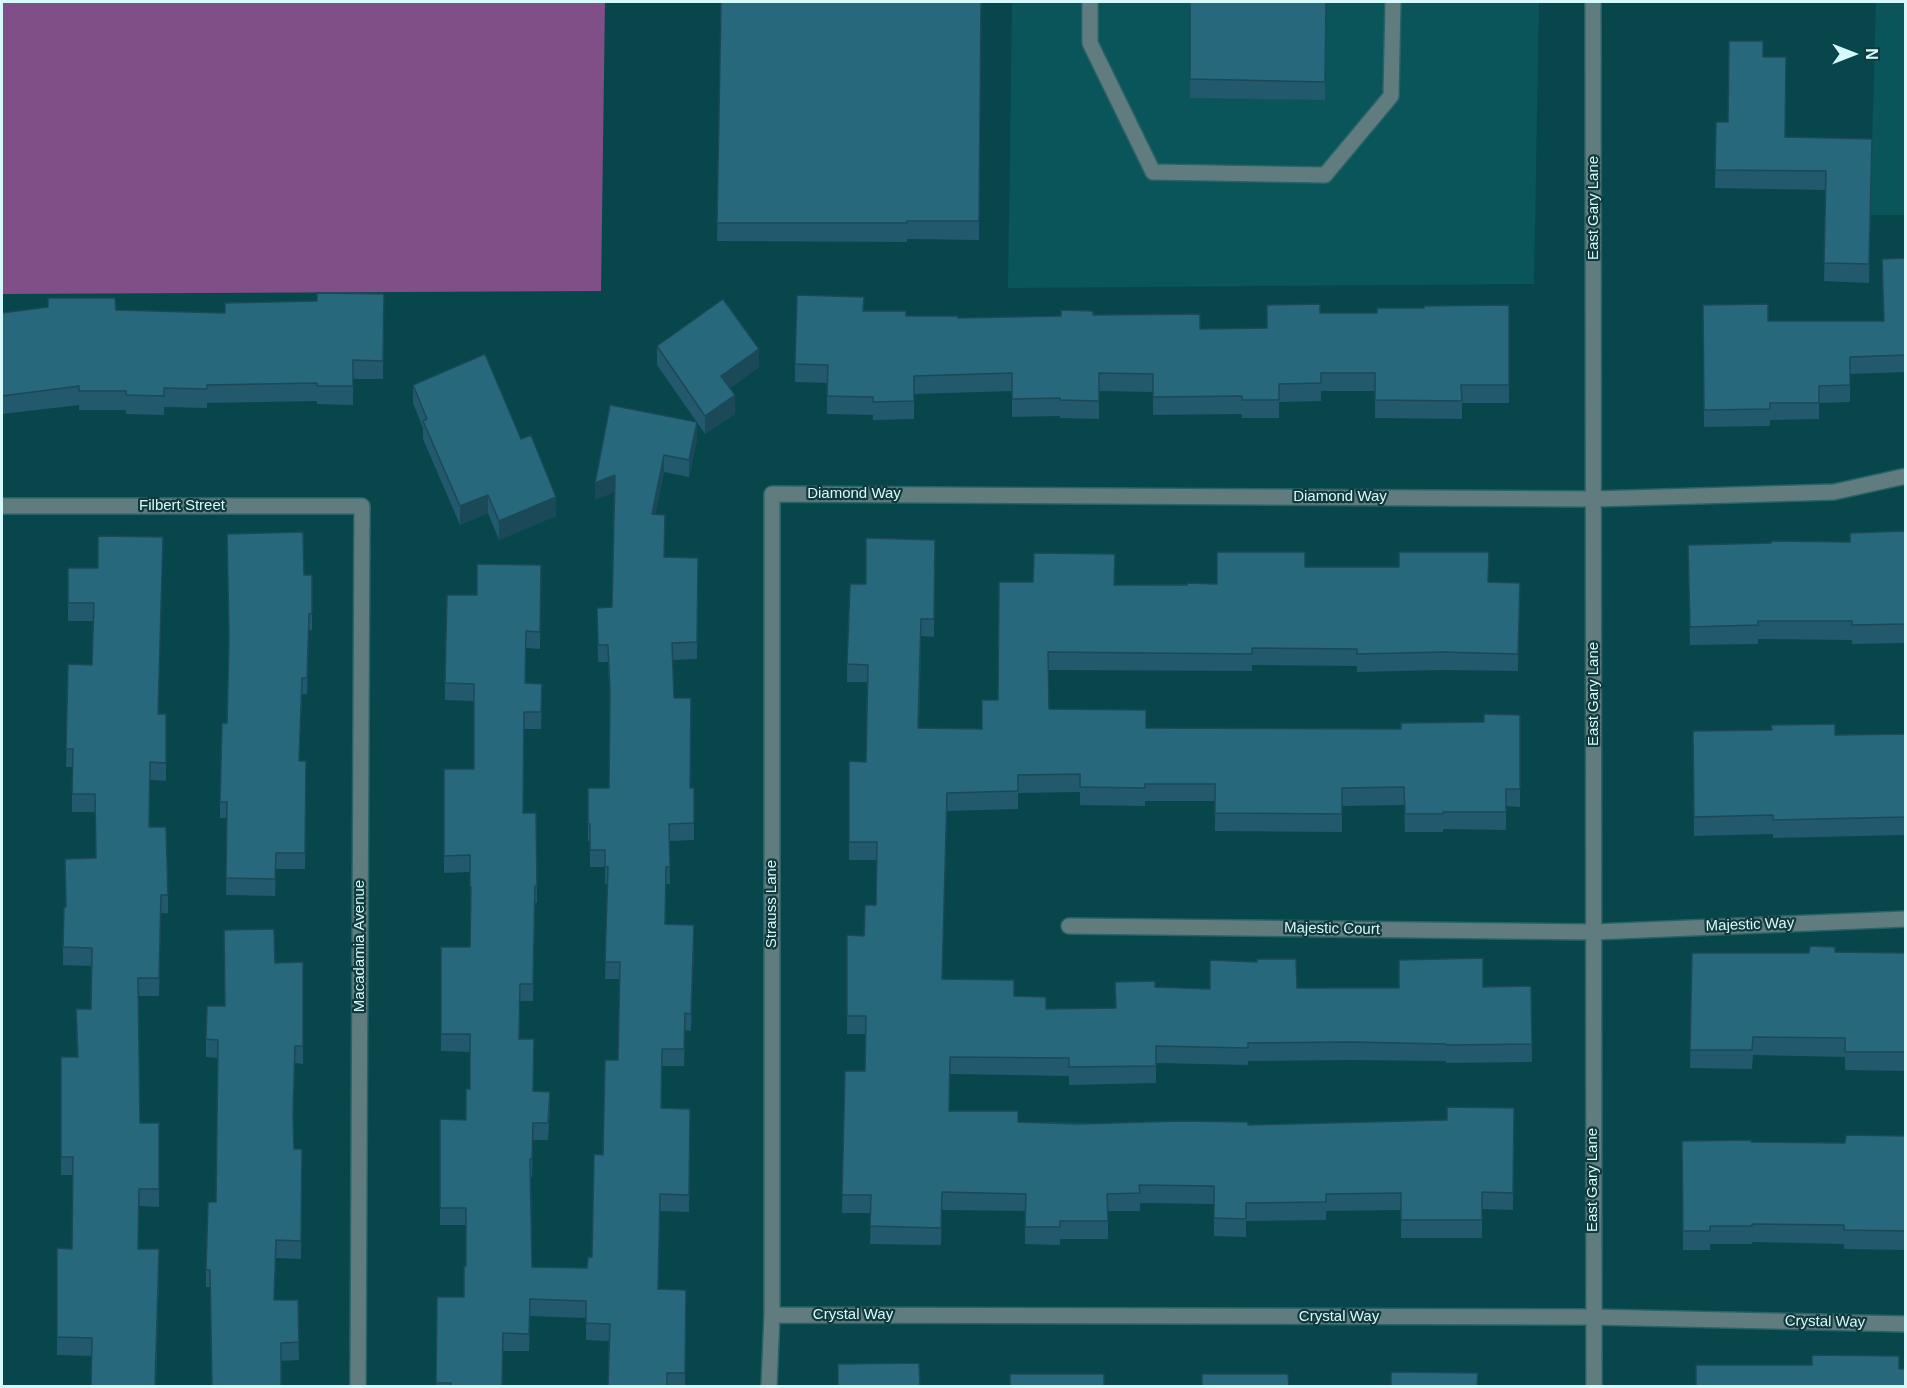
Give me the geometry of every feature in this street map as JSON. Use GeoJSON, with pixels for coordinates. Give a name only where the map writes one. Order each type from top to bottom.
{"type":"FeatureCollection","features":[{"type":"Feature","properties":{"kind":"street"},"geometry":{"type":"LineString","coordinates":[[1089,2],[1089,44],[1153,172],[1325,175],[1391,96],[1393,2]]}},
{"type":"Feature","properties":{"kind":"street","name":"East Gary Lane"},"geometry":{"type":"LineString","coordinates":[[1593,2],[1594,1386]]}},
{"type":"Feature","properties":{"kind":"street","name":"Diamond Way"},"geometry":{"type":"LineString","coordinates":[[772,494],[1594,499],[1834,492],[1905,476]]}},
{"type":"Feature","properties":{"kind":"street","name":"Strauss Lane"},"geometry":{"type":"LineString","coordinates":[[769,1386],[772,1315],[772,494]]}},
{"type":"Feature","properties":{"kind":"street","name":"Filbert Street"},"geometry":{"type":"LineString","coordinates":[[2,506],[362,506]]}},
{"type":"Feature","properties":{"kind":"street","name":"Macadamia Avenue"},"geometry":{"type":"LineString","coordinates":[[358,1386],[362,506]]}},
{"type":"Feature","properties":{"kind":"street","name":"Majestic Way"},"geometry":{"type":"LineString","coordinates":[[1594,932],[1905,919]]}},
{"type":"Feature","properties":{"kind":"street","name":"Majestic Court"},"geometry":{"type":"LineString","coordinates":[[1069,926],[1594,932]]}},
{"type":"Feature","properties":{"kind":"street","name":"Crystal Way"},"geometry":{"type":"LineString","coordinates":[[772,1315],[1593,1317],[1905,1324]]}},
{"type":"Feature","properties":{"kind":"shaded area"},"geometry":{"type":"Polygon","coordinates":[[[2,2],[605,2],[601,291],[2,294],[2,2]]]}},
{"type":"Feature","properties":{"kind":"shaded area"},"geometry":{"type":"Polygon","coordinates":[[[1012,2],[1539,2],[1534,284],[1008,288],[1012,2]]]}},
{"type":"Feature","properties":{"kind":"shaded area"},"geometry":{"type":"Polygon","coordinates":[[[1876,2],[1905,2],[1905,215],[1870,215],[1876,2]]]}},
{"type":"Feature","properties":{"kind":"building"},"geometry":{"type":"Polygon","coordinates":[[[721,2],[981,2],[979,221],[717,223],[721,2]]]}},
{"type":"Feature","properties":{"kind":"building"},"geometry":{"type":"Polygon","coordinates":[[[1190,2],[1326,2],[1325,82],[1190,79],[1190,2]]]}},
{"type":"Feature","properties":{"kind":"building"},"geometry":{"type":"Polygon","coordinates":[[[1729,41],[1763,41],[1763,57],[1786,57],[1785,137],[1872,139],[1869,264],[1824,263],[1826,171],[1715,170],[1716,122],[1728,122],[1729,41]]]}},
{"type":"Feature","properties":{"kind":"building"},"geometry":{"type":"Polygon","coordinates":[[[1905,258],[1905,355],[1850,357],[1850,385],[1819,386],[1819,403],[1770,403],[1770,409],[1704,410],[1703,305],[1768,304],[1768,321],[1884,321],[1882,259],[1905,258]]]}},
{"type":"Feature","properties":{"kind":"building"},"geometry":{"type":"Polygon","coordinates":[[[317,293],[384,294],[383,361],[353,360],[353,386],[317,386],[317,383],[207,385],[207,389],[164,388],[164,396],[126,395],[126,391],[79,391],[79,386],[2,396],[2,313],[48,307],[48,298],[115,298],[116,310],[225,313],[225,303],[317,301],[317,293]]]}},
{"type":"Feature","properties":{"kind":"building"},"geometry":{"type":"Polygon","coordinates":[[[797,295],[864,297],[863,311],[906,311],[906,316],[958,316],[958,318],[1061,316],[1061,310],[1093,311],[1093,315],[1200,314],[1200,329],[1267,328],[1267,305],[1320,304],[1320,313],[1377,313],[1377,308],[1509,305],[1509,385],[1461,385],[1462,401],[1375,400],[1375,373],[1321,373],[1321,383],[1279,384],[1279,400],[1242,400],[1242,396],[1153,397],[1153,374],[1099,373],[1099,401],[1060,400],[1060,398],[1012,399],[1012,373],[914,376],[914,401],[873,402],[873,397],[827,396],[828,365],[795,364],[797,295]]]}},
{"type":"Feature","properties":{"kind":"building"},"geometry":{"type":"Polygon","coordinates":[[[723,299],[759,349],[721,376],[735,395],[705,416],[657,346],[723,299]]]}},
{"type":"Feature","properties":{"kind":"building"},"geometry":{"type":"Polygon","coordinates":[[[485,354],[521,439],[531,435],[556,497],[499,521],[488,495],[460,506],[423,421],[427,419],[413,385],[485,354]]]}},
{"type":"Feature","properties":{"kind":"building"},"geometry":{"type":"Polygon","coordinates":[[[610,405],[697,422],[689,460],[664,455],[652,514],[665,515],[664,557],[698,558],[697,642],[672,643],[674,698],[691,698],[690,788],[694,788],[694,823],[669,824],[670,867],[666,867],[665,924],[694,925],[691,1014],[685,1013],[684,1049],[662,1049],[661,1108],[690,1109],[689,1195],[660,1194],[658,1289],[686,1290],[685,1373],[667,1373],[667,1386],[608,1386],[610,1324],[586,1323],[586,1301],[530,1299],[529,1334],[503,1333],[502,1386],[451,1386],[451,1383],[436,1383],[437,1297],[464,1297],[466,1208],[440,1208],[440,1119],[466,1120],[466,1089],[470,1089],[470,1034],[441,1034],[441,947],[470,947],[471,887],[470,855],[444,856],[444,769],[474,769],[474,684],[445,683],[447,595],[477,595],[477,564],[541,565],[540,632],[526,631],[525,683],[542,684],[541,712],[524,712],[523,813],[536,813],[537,886],[535,886],[533,984],[520,984],[519,1039],[534,1039],[533,1091],[550,1092],[548,1123],[533,1123],[532,1160],[530,1159],[532,1267],[587,1268],[588,1257],[592,1257],[594,1154],[603,1155],[605,1060],[618,1060],[620,962],[605,962],[608,867],[605,867],[605,850],[590,850],[590,824],[588,824],[588,788],[609,788],[608,645],[598,645],[597,608],[612,607],[615,475],[595,483],[610,405]]]}},
{"type":"Feature","properties":{"kind":"building"},"geometry":{"type":"Polygon","coordinates":[[[1905,531],[1905,624],[1852,625],[1852,621],[1758,621],[1758,625],[1690,627],[1688,545],[1771,543],[1771,541],[1850,542],[1850,533],[1905,531]]]}},
{"type":"Feature","properties":{"kind":"building"},"geometry":{"type":"Polygon","coordinates":[[[303,532],[304,575],[312,575],[312,613],[309,614],[307,678],[302,678],[299,761],[306,761],[305,853],[276,853],[275,879],[226,878],[227,802],[220,802],[222,723],[227,723],[229,639],[227,534],[303,532]]]}},
{"type":"Feature","properties":{"kind":"building"},"geometry":{"type":"Polygon","coordinates":[[[98,536],[163,537],[158,714],[166,714],[166,763],[150,762],[149,827],[166,827],[168,895],[161,895],[159,978],[138,978],[140,1123],[159,1123],[159,1189],[139,1189],[138,1249],[159,1249],[155,1386],[91,1386],[92,1338],[57,1337],[57,1248],[72,1249],[73,1157],[61,1157],[61,1057],[78,1057],[76,1009],[91,1009],[92,948],[63,947],[64,907],[66,907],[65,859],[96,858],[95,794],[72,794],[73,749],[66,749],[68,664],[92,665],[94,603],[68,603],[68,568],[98,568],[98,536]]]}},
{"type":"Feature","properties":{"kind":"building"},"geometry":{"type":"Polygon","coordinates":[[[866,538],[935,540],[934,619],[921,619],[918,728],[982,729],[982,700],[998,700],[999,582],[1033,582],[1034,553],[1115,554],[1114,585],[1187,585],[1187,583],[1217,584],[1217,552],[1305,552],[1305,567],[1399,567],[1399,552],[1489,552],[1488,582],[1520,583],[1518,654],[1442,652],[1357,654],[1357,649],[1252,648],[1252,654],[1048,652],[1049,709],[1146,710],[1146,728],[1401,729],[1401,723],[1484,722],[1484,714],[1520,715],[1520,789],[1506,789],[1506,812],[1443,812],[1443,814],[1405,814],[1404,787],[1342,788],[1342,814],[1215,813],[1215,784],[1145,784],[1145,788],[1080,787],[1080,774],[1018,775],[1018,791],[947,793],[942,979],[1014,980],[1014,996],[1046,997],[1046,1009],[1116,1008],[1115,982],[1155,981],[1155,987],[1210,989],[1210,960],[1257,962],[1257,959],[1296,959],[1297,988],[1399,988],[1399,960],[1483,958],[1483,987],[1531,986],[1532,1044],[1446,1045],[1351,1042],[1248,1043],[1248,1048],[1156,1046],[1156,1066],[1069,1067],[1069,1058],[950,1057],[949,1111],[1018,1111],[1018,1122],[1079,1124],[1181,1121],[1248,1122],[1248,1125],[1447,1120],[1447,1107],[1514,1108],[1513,1193],[1482,1192],[1482,1220],[1401,1220],[1401,1193],[1326,1194],[1326,1202],[1246,1203],[1246,1219],[1214,1218],[1214,1186],[1139,1185],[1140,1193],[1107,1194],[1108,1221],[1060,1221],[1060,1227],[1025,1227],[1026,1194],[942,1192],[941,1228],[870,1226],[871,1195],[842,1195],[845,1071],[865,1071],[866,1016],[847,1016],[847,935],[864,936],[865,905],[876,905],[877,842],[849,842],[849,761],[866,762],[868,665],[847,664],[850,584],[866,584],[866,538]]]}},
{"type":"Feature","properties":{"kind":"building"},"geometry":{"type":"Polygon","coordinates":[[[1835,724],[1835,735],[1905,734],[1905,817],[1773,820],[1773,815],[1694,817],[1693,731],[1772,730],[1771,725],[1835,724]]]}},
{"type":"Feature","properties":{"kind":"building"},"geometry":{"type":"Polygon","coordinates":[[[274,929],[275,963],[303,962],[303,1046],[295,1046],[293,1113],[294,1149],[302,1149],[301,1241],[276,1240],[274,1300],[298,1300],[299,1342],[281,1343],[281,1386],[212,1386],[210,1270],[206,1270],[208,1202],[216,1202],[218,1040],[206,1039],[207,1006],[225,1006],[224,930],[274,929]]]}},
{"type":"Feature","properties":{"kind":"building"},"geometry":{"type":"Polygon","coordinates":[[[1810,946],[1835,947],[1835,952],[1905,953],[1905,1052],[1845,1052],[1845,1038],[1753,1037],[1752,1050],[1690,1050],[1692,953],[1809,953],[1810,946]]]}},
{"type":"Feature","properties":{"kind":"building"},"geometry":{"type":"Polygon","coordinates":[[[1846,1135],[1905,1136],[1905,1231],[1844,1230],[1844,1225],[1752,1224],[1752,1226],[1710,1226],[1710,1231],[1683,1231],[1682,1141],[1751,1140],[1751,1142],[1845,1143],[1846,1135]]]}},
{"type":"Feature","properties":{"kind":"building"},"geometry":{"type":"Polygon","coordinates":[[[1812,1355],[1899,1356],[1899,1369],[1905,1369],[1905,1386],[1696,1386],[1696,1365],[1812,1365],[1812,1355]]]}},
{"type":"Feature","properties":{"kind":"building"},"geometry":{"type":"Polygon","coordinates":[[[919,1363],[920,1386],[838,1386],[838,1364],[919,1363]]]}},
{"type":"Feature","properties":{"kind":"building"},"geometry":{"type":"Polygon","coordinates":[[[1391,1372],[1478,1373],[1477,1386],[1391,1386],[1391,1372]]]}},
{"type":"Feature","properties":{"kind":"building"},"geometry":{"type":"Polygon","coordinates":[[[1010,1374],[1104,1374],[1104,1386],[1010,1386],[1010,1374]]]}},
{"type":"Feature","properties":{"kind":"building"},"geometry":{"type":"Polygon","coordinates":[[[1202,1374],[1288,1374],[1289,1386],[1202,1386],[1202,1374]]]}}]}
